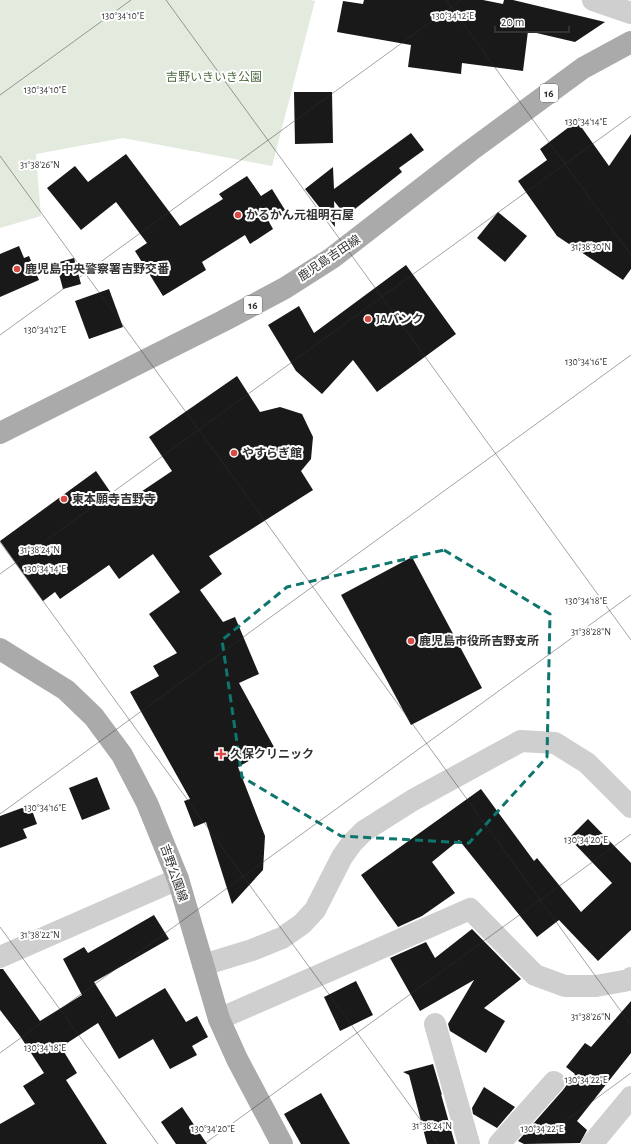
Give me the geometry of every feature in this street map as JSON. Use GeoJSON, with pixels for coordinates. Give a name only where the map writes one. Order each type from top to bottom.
{"type":"FeatureCollection","features":[{"type":"Feature","properties":{"kind":"main road","name":"鹿児島吉田線"},"geometry":{"type":"LineString","coordinates":[[0,433],[223,321],[285,288],[332,258],[470,151],[583,68],[631,42]]}},
{"type":"Feature","properties":{"kind":"main road","name":"吉野公園線"},"geometry":{"type":"LineString","coordinates":[[0,649],[66,690],[94,717],[122,755],[148,804],[178,879],[219,1019],[282,1144]]}},
{"type":"Feature","properties":{"kind":"street"},"geometry":{"type":"LineString","coordinates":[[593,0],[631,13]]}},
{"type":"Feature","properties":{"kind":"street"},"geometry":{"type":"LineString","coordinates":[[203,965],[252,950],[282,938],[302,924],[315,910],[342,857],[352,843],[364,831],[413,800],[521,741],[554,743],[587,763],[631,807]]}},
{"type":"Feature","properties":{"kind":"street"},"geometry":{"type":"LineString","coordinates":[[0,957],[178,879]]}},
{"type":"Feature","properties":{"kind":"street"},"geometry":{"type":"LineString","coordinates":[[219,1019],[470,909],[535,975],[565,986],[596,986],[629,980],[631,978]]}},
{"type":"Feature","properties":{"kind":"street"},"geometry":{"type":"LineString","coordinates":[[435,1024],[470,1144]]}},
{"type":"Feature","properties":{"kind":"street"},"geometry":{"type":"LineString","coordinates":[[499,1144],[554,1082]]}},
{"type":"Feature","properties":{"kind":"street"},"geometry":{"type":"LineString","coordinates":[[592,1144],[631,1097]]}},
{"type":"Feature","properties":{"kind":"highlighted area"},"geometry":{"type":"Polygon","coordinates":[[[444,550],[550,614],[547,757],[469,843],[341,836],[242,777],[222,640],[287,587],[444,550]]]}},
{"type":"Feature","properties":{"kind":"green space","name":"吉野いきいき公園"},"geometry":{"type":"Polygon","coordinates":[[[0,0],[315,1],[272,166],[123,138],[36,154],[41,216],[0,228],[0,0]]]}},
{"type":"Feature","properties":{"kind":"building"},"geometry":{"type":"Polygon","coordinates":[[[364,0],[483,0],[503,4],[504,0],[513,0],[605,22],[575,42],[528,31],[523,71],[462,63],[461,74],[408,67],[411,45],[337,32],[343,1],[363,4],[364,0]]]}},
{"type":"Feature","properties":{"kind":"building"},"geometry":{"type":"Polygon","coordinates":[[[294,92],[332,92],[333,143],[295,144],[294,92]]]}},
{"type":"Feature","properties":{"kind":"building"},"geometry":{"type":"Polygon","coordinates":[[[577,121],[609,166],[631,134],[631,269],[623,280],[557,236],[518,181],[547,160],[540,149],[577,121]]]}},
{"type":"Feature","properties":{"kind":"building"},"geometry":{"type":"Polygon","coordinates":[[[411,133],[424,150],[399,168],[402,172],[346,216],[334,201],[335,227],[305,189],[333,167],[334,189],[411,133]]]}},
{"type":"Feature","properties":{"kind":"building"},"geometry":{"type":"Polygon","coordinates":[[[126,154],[180,226],[223,199],[219,194],[247,176],[261,196],[272,189],[285,210],[268,220],[273,229],[250,244],[245,235],[202,262],[206,270],[163,296],[135,251],[147,243],[116,202],[81,230],[47,188],[75,166],[88,182],[126,154]]]}},
{"type":"Feature","properties":{"kind":"building"},"geometry":{"type":"Polygon","coordinates":[[[498,212],[527,236],[505,262],[477,238],[498,212]]]}},
{"type":"Feature","properties":{"kind":"building","name":"鹿児島中央警察署吉野交番"},"geometry":{"type":"Polygon","coordinates":[[[19,246],[24,258],[29,256],[39,280],[0,297],[0,254],[19,246]]]}},
{"type":"Feature","properties":{"kind":"building"},"geometry":{"type":"Polygon","coordinates":[[[74,258],[81,284],[63,289],[56,263],[74,258]]]}},
{"type":"Feature","properties":{"kind":"building"},"geometry":{"type":"Polygon","coordinates":[[[406,265],[456,334],[377,392],[353,360],[322,394],[296,371],[268,325],[299,306],[314,333],[406,265]]]}},
{"type":"Feature","properties":{"kind":"building"},"geometry":{"type":"Polygon","coordinates":[[[109,289],[123,327],[89,339],[75,301],[109,289]]]}},
{"type":"Feature","properties":{"kind":"building"},"geometry":{"type":"Polygon","coordinates":[[[237,376],[260,412],[280,407],[302,414],[313,437],[311,459],[301,471],[313,490],[209,556],[222,574],[200,590],[223,622],[235,617],[259,674],[239,683],[274,747],[238,767],[265,836],[263,870],[232,904],[206,822],[194,827],[184,801],[190,799],[130,692],[159,676],[153,666],[177,653],[149,614],[180,592],[153,554],[119,579],[109,565],[60,599],[55,592],[43,601],[0,541],[96,471],[120,506],[172,471],[149,437],[237,376]]]}},
{"type":"Feature","properties":{"kind":"building","name":"鹿児島市役所吉野支所"},"geometry":{"type":"Polygon","coordinates":[[[412,557],[482,688],[411,725],[341,595],[412,557]]]}},
{"type":"Feature","properties":{"kind":"building"},"geometry":{"type":"Polygon","coordinates":[[[97,777],[110,809],[82,820],[69,788],[97,777]]]}},
{"type":"Feature","properties":{"kind":"building"},"geometry":{"type":"Polygon","coordinates":[[[481,789],[534,861],[537,858],[581,912],[612,883],[569,838],[588,819],[631,863],[631,930],[598,961],[559,920],[537,937],[459,840],[432,862],[455,893],[422,916],[398,927],[361,875],[481,789]]]}},
{"type":"Feature","properties":{"kind":"building"},"geometry":{"type":"Polygon","coordinates":[[[30,805],[37,824],[23,829],[27,838],[0,848],[0,816],[30,805]]]}},
{"type":"Feature","properties":{"kind":"building"},"geometry":{"type":"Polygon","coordinates":[[[154,915],[169,939],[94,982],[116,1017],[165,988],[186,1022],[197,1016],[208,1037],[192,1046],[197,1055],[170,1069],[153,1039],[119,1059],[98,1023],[61,1047],[77,1073],[66,1080],[107,1144],[0,1144],[0,1124],[35,1104],[23,1086],[44,1073],[20,1036],[0,1010],[0,969],[3,969],[40,1021],[82,995],[63,959],[84,947],[88,953],[154,915]]]}},
{"type":"Feature","properties":{"kind":"building"},"geometry":{"type":"Polygon","coordinates":[[[472,929],[521,979],[484,1008],[505,1021],[486,1053],[450,1031],[448,1024],[474,980],[420,1011],[390,958],[426,942],[435,958],[472,929]]]}},
{"type":"Feature","properties":{"kind":"building"},"geometry":{"type":"Polygon","coordinates":[[[356,981],[373,1015],[340,1031],[324,997],[356,981]]]}},
{"type":"Feature","properties":{"kind":"building"},"geometry":{"type":"Polygon","coordinates":[[[631,1001],[631,1053],[577,1121],[587,1130],[580,1143],[524,1144],[518,1141],[563,1090],[575,1074],[566,1067],[585,1043],[591,1047],[631,1001]]]}},
{"type":"Feature","properties":{"kind":"building"},"geometry":{"type":"Polygon","coordinates":[[[433,1064],[455,1144],[427,1144],[409,1075],[403,1072],[433,1064]]]}},
{"type":"Feature","properties":{"kind":"building"},"geometry":{"type":"Polygon","coordinates":[[[484,1087],[515,1107],[497,1128],[473,1114],[472,1108],[484,1087]]]}},
{"type":"Feature","properties":{"kind":"building"},"geometry":{"type":"Polygon","coordinates":[[[321,1093],[350,1144],[301,1144],[284,1114],[321,1093]]]}},
{"type":"Feature","properties":{"kind":"building"},"geometry":{"type":"Polygon","coordinates":[[[182,1107],[207,1144],[176,1144],[161,1122],[182,1107]]]}},
{"type":"Feature","properties":{"kind":"place","name":"かるかん元祖明石屋"},"geometry":{"type":"Point","coordinates":[238,215]}},
{"type":"Feature","properties":{"kind":"place","name":"鹿児島中央警察署吉野交番"},"geometry":{"type":"Point","coordinates":[17,269]}},
{"type":"Feature","properties":{"kind":"place","name":"JAバンク"},"geometry":{"type":"Point","coordinates":[368,319]}},
{"type":"Feature","properties":{"kind":"place","name":"やすらぎ館"},"geometry":{"type":"Point","coordinates":[234,453]}},
{"type":"Feature","properties":{"kind":"place","name":"東本願寺吉野寺"},"geometry":{"type":"Point","coordinates":[64,499]}},
{"type":"Feature","properties":{"kind":"place","name":"鹿児島市役所吉野支所"},"geometry":{"type":"Point","coordinates":[411,641]}},
{"type":"Feature","properties":{"kind":"place","name":"久保クリニック"},"geometry":{"type":"Point","coordinates":[221,754]}}]}
